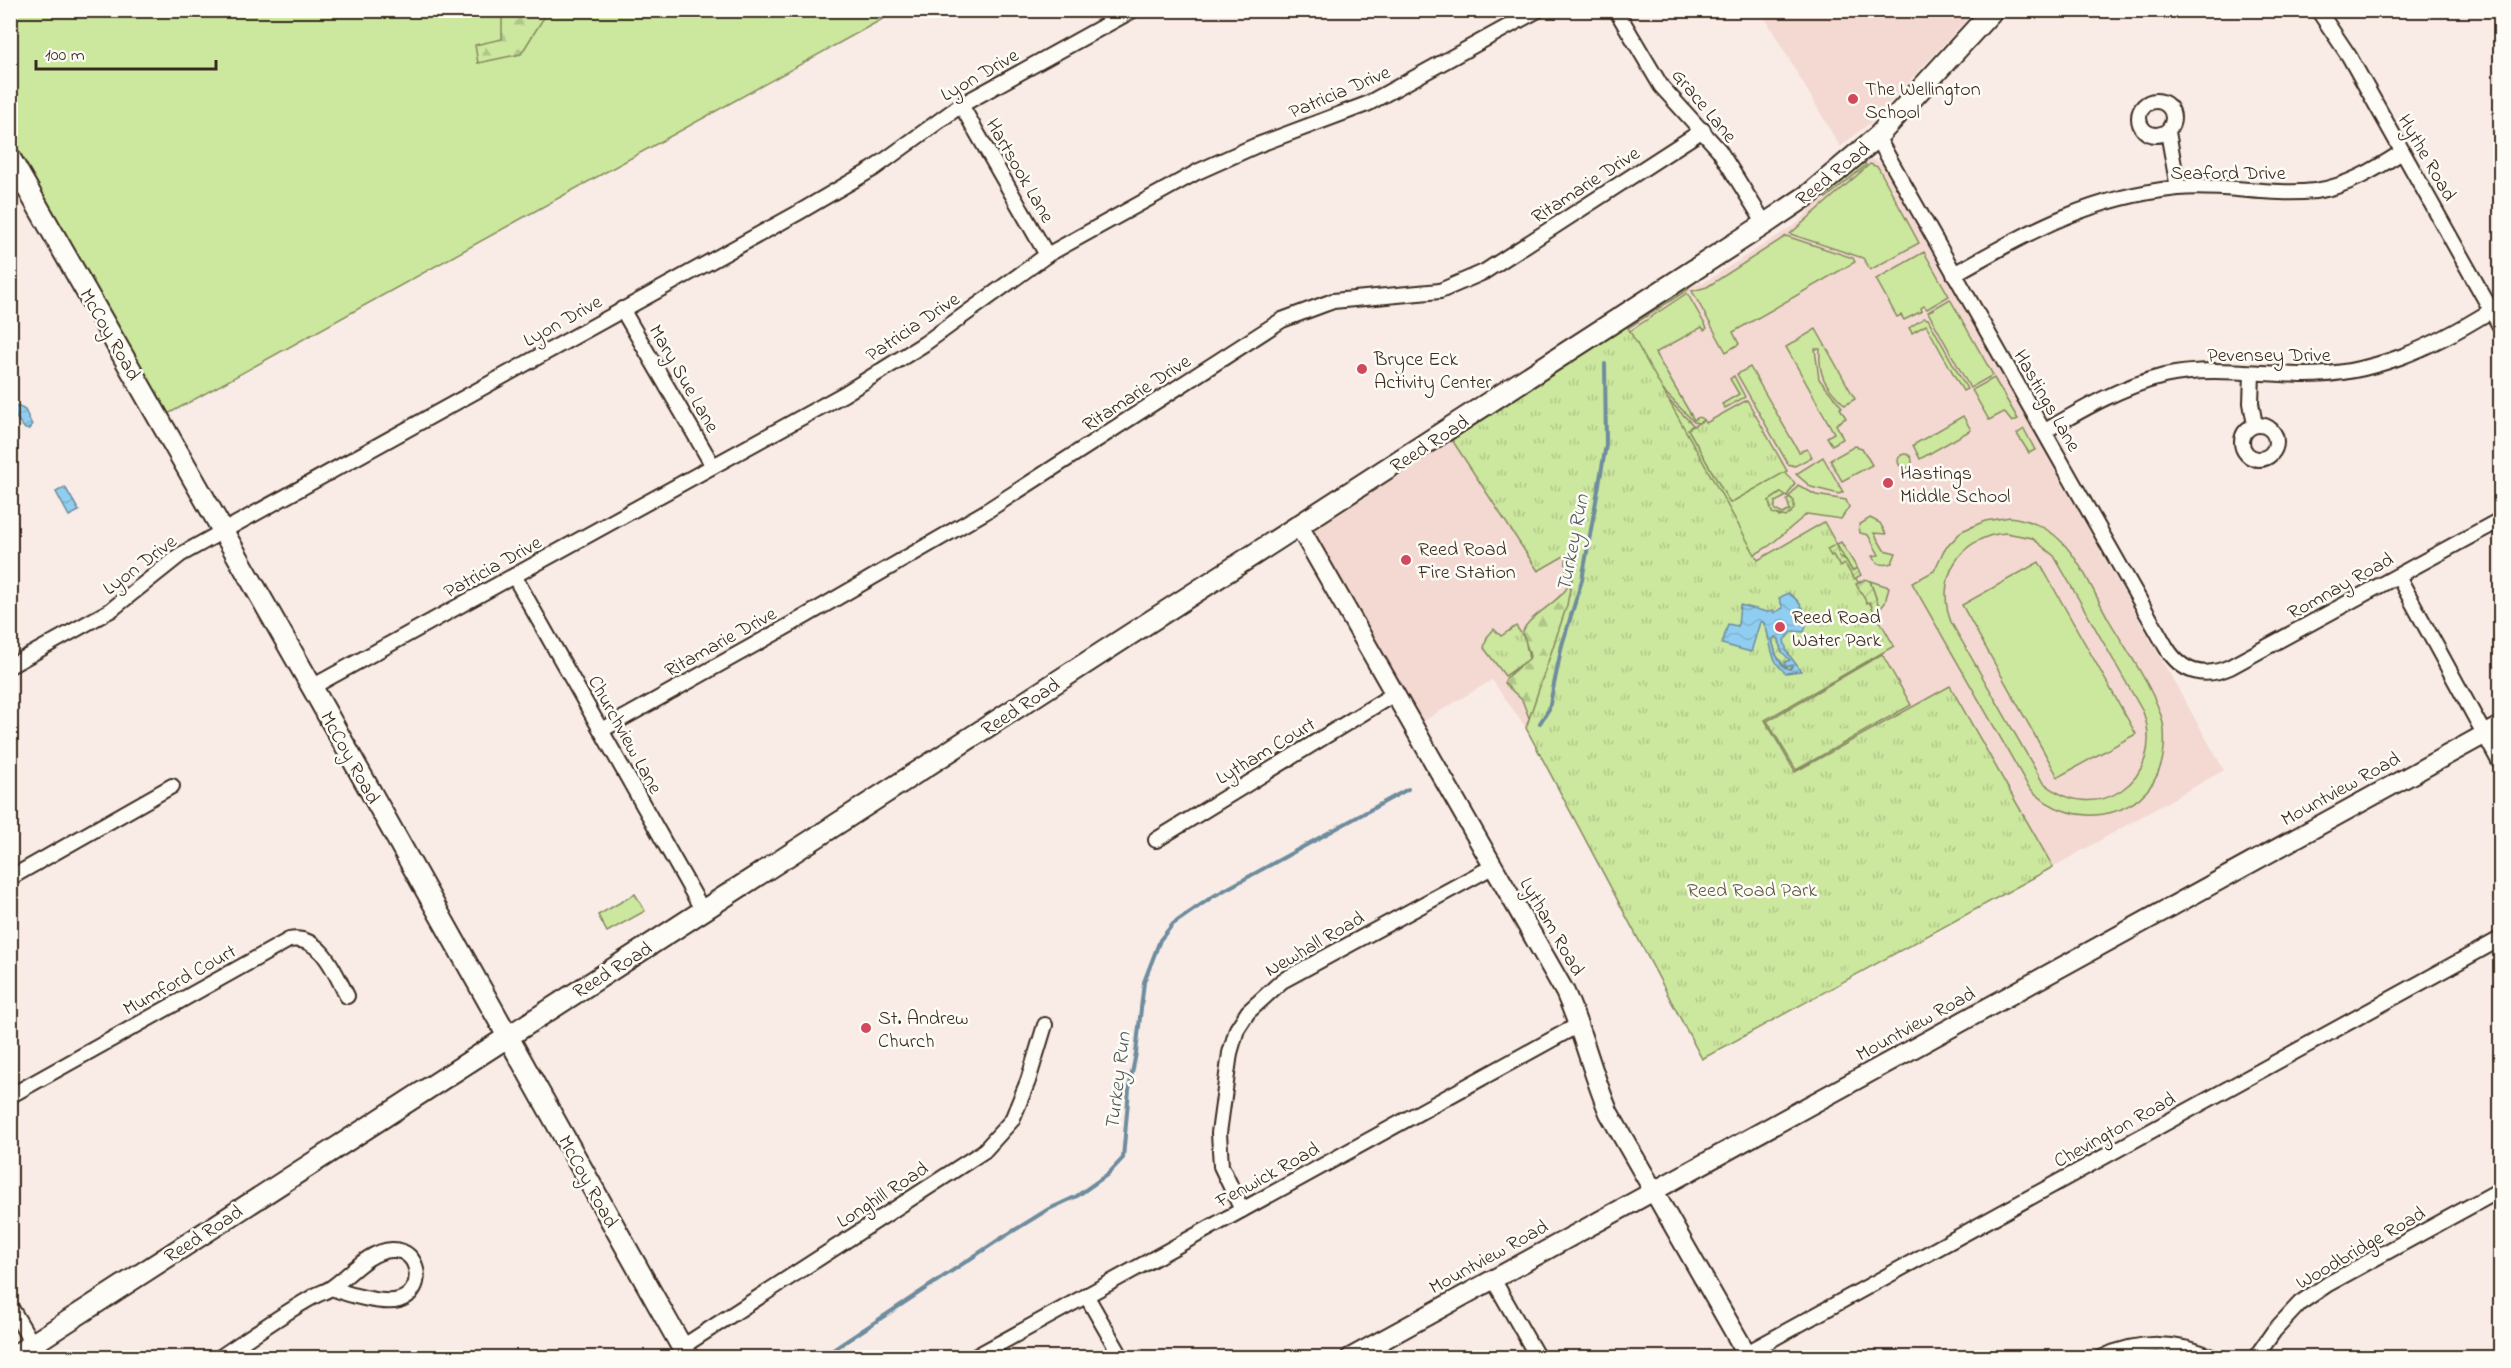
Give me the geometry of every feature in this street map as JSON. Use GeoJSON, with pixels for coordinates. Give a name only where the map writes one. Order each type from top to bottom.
{"type":"FeatureCollection","features":[{"type":"Feature","properties":{"kind":"main road","name":"Reed Road"},"geometry":{"type":"LineString","coordinates":[[11,1358],[37,1351],[508,1035],[1299,526],[1811,193],[1877,137],[1993,10]]}},
{"type":"Feature","properties":{"kind":"main road","name":"McCoy Road"},"geometry":{"type":"LineString","coordinates":[[10,158],[312,687],[685,1352]]}},
{"type":"Feature","properties":{"kind":"street","name":"Lyon Drive"},"geometry":{"type":"LineString","coordinates":[[10,666],[111,610],[164,566],[223,530],[873,169],[961,105],[1133,10]]}},
{"type":"Feature","properties":{"kind":"street","name":"Patricia Drive"},"geometry":{"type":"LineString","coordinates":[[312,687],[882,370],[1047,255],[1215,163],[1367,104],[1538,10]]}},
{"type":"Feature","properties":{"kind":"street","name":"Grace Lane"},"geometry":{"type":"LineString","coordinates":[[1616,10],[1661,86],[1703,130],[1765,224]]}},
{"type":"Feature","properties":{"kind":"street","name":"Hythe Road"},"geometry":{"type":"LineString","coordinates":[[2318,10],[2349,56],[2500,326]]}},
{"type":"Feature","properties":{"kind":"street","name":"Hartsook Lane"},"geometry":{"type":"LineString","coordinates":[[961,105],[1047,255]]}},
{"type":"Feature","properties":{"kind":"street","name":"Ritamarie Drive"},"geometry":{"type":"LineString","coordinates":[[602,730],[985,512],[1282,320],[1334,301],[1440,291],[1484,272],[1703,130]]}},
{"type":"Feature","properties":{"kind":"street"},"geometry":{"type":"LineString","coordinates":[[2168,132],[2178,189]]}},
{"type":"Feature","properties":{"kind":"street","name":"Hastings Lane"},"geometry":{"type":"LineString","coordinates":[[1877,137],[2170,654],[2181,666],[2195,672]]}},
{"type":"Feature","properties":{"kind":"street","name":"Seaford Drive"},"geometry":{"type":"LineString","coordinates":[[1954,274],[2037,228],[2071,213],[2127,197],[2178,189],[2317,191],[2355,178],[2402,152]]}},
{"type":"Feature","properties":{"kind":"street","name":"Mary Sue Lane"},"geometry":{"type":"LineString","coordinates":[[622,309],[713,466]]}},
{"type":"Feature","properties":{"kind":"street","name":"Pevensey Drive"},"geometry":{"type":"LineString","coordinates":[[2044,431],[2108,395],[2149,380],[2177,374],[2219,371],[2323,375],[2377,366],[2424,349],[2492,310]]}},
{"type":"Feature","properties":{"kind":"street"},"geometry":{"type":"LineString","coordinates":[[2252,373],[2251,403],[2255,425]]}},
{"type":"Feature","properties":{"kind":"street","name":"Romnay Road"},"geometry":{"type":"LineString","coordinates":[[2195,672],[2213,673],[2230,667],[2500,520]]}},
{"type":"Feature","properties":{"kind":"street","name":"Lytham Road"},"geometry":{"type":"LineString","coordinates":[[1299,526],[1565,992],[1580,1024],[1597,1085],[1609,1113],[1748,1355]]}},
{"type":"Feature","properties":{"kind":"street","name":"Churchview Lane"},"geometry":{"type":"LineString","coordinates":[[514,576],[703,911]]}},
{"type":"Feature","properties":{"kind":"street"},"geometry":{"type":"LineString","coordinates":[[2398,576],[2493,730],[2500,763]]}},
{"type":"Feature","properties":{"kind":"street","name":"Lytham Court"},"geometry":{"type":"LineString","coordinates":[[1156,840],[1394,694]]}},
{"type":"Feature","properties":{"kind":"street","name":"Mountview Road"},"geometry":{"type":"LineString","coordinates":[[1350,1358],[2493,730]]}},
{"type":"Feature","properties":{"kind":"street"},"geometry":{"type":"LineString","coordinates":[[10,878],[172,786]]}},
{"type":"Feature","properties":{"kind":"street","name":"Newhall Road"},"geometry":{"type":"LineString","coordinates":[[1242,1210],[1221,1166],[1219,1133],[1230,1053],[1238,1029],[1248,1012],[1282,981],[1492,867]]}},
{"type":"Feature","properties":{"kind":"street","name":"Chevington Road"},"geometry":{"type":"LineString","coordinates":[[1748,1355],[2500,939]]}},
{"type":"Feature","properties":{"kind":"street","name":"Mumford Court"},"geometry":{"type":"LineString","coordinates":[[10,1096],[289,940],[305,940],[319,948],[347,996]]}},
{"type":"Feature","properties":{"kind":"street","name":"Fenwick Road"},"geometry":{"type":"LineString","coordinates":[[973,1358],[1580,1024]]}},
{"type":"Feature","properties":{"kind":"street","name":"Longhill Road"},"geometry":{"type":"LineString","coordinates":[[685,1352],[984,1151],[1012,1120],[1028,1081],[1045,1025]]}},
{"type":"Feature","properties":{"kind":"street","name":"Woodbridge Road"},"geometry":{"type":"LineString","coordinates":[[2255,1358],[2274,1331],[2300,1304],[2328,1284],[2500,1190]]}},
{"type":"Feature","properties":{"kind":"street"},"geometry":{"type":"LineString","coordinates":[[219,1358],[312,1297],[332,1288],[344,1275],[386,1250],[395,1249],[410,1258],[418,1277],[410,1294],[396,1301],[346,1294],[332,1288]]}},
{"type":"Feature","properties":{"kind":"street"},"geometry":{"type":"LineString","coordinates":[[1493,1279],[1538,1358]]}},
{"type":"Feature","properties":{"kind":"street"},"geometry":{"type":"LineString","coordinates":[[1086,1295],[1122,1358]]}},
{"type":"Feature","properties":{"kind":"street"},"geometry":{"type":"LineString","coordinates":[[10,1306],[37,1351]]}},
{"type":"Feature","properties":{"kind":"street"},"geometry":{"type":"LineString","coordinates":[[2101,1358],[2128,1347],[2165,1344],[2202,1352],[2214,1358]]}},
{"type":"Feature","properties":{"kind":"shaded area","name":"The Wellington School"},"geometry":{"type":"Polygon","coordinates":[[[1761,11],[1975,11],[1871,122],[1840,147],[1761,11]]]}},
{"type":"Feature","properties":{"kind":"shaded area","name":"Hastings Middle School"},"geometry":{"type":"Polygon","coordinates":[[[1869,160],[1876,160],[1882,164],[2224,770],[2053,867],[1950,686],[1795,773],[1765,720],[1894,645],[1758,560],[1627,326],[1689,286],[1703,283],[1799,222],[1817,201],[1869,160]]]}},
{"type":"Feature","properties":{"kind":"shaded area"},"geometry":{"type":"Polygon","coordinates":[[[1440,423],[1538,571],[1578,547],[1567,605],[1526,728],[1492,680],[1412,728],[1295,526],[1358,475],[1440,423]]]}},
{"type":"Feature","properties":{"kind":"green space"},"geometry":{"type":"Polygon","coordinates":[[[10,11],[897,11],[168,414],[11,137],[10,11]]]}},
{"type":"Feature","properties":{"kind":"green space"},"geometry":{"type":"Polygon","coordinates":[[[502,11],[548,11],[521,54],[478,63],[475,45],[502,39],[502,11]]]}},
{"type":"Feature","properties":{"kind":"green space"},"geometry":{"type":"Polygon","coordinates":[[[1864,162],[1866,165],[1826,198],[1824,196],[1864,162]]]}},
{"type":"Feature","properties":{"kind":"green space"},"geometry":{"type":"Polygon","coordinates":[[[1870,164],[1878,167],[1919,243],[1870,270],[1863,258],[1790,234],[1870,164]]]}},
{"type":"Feature","properties":{"kind":"green space"},"geometry":{"type":"Polygon","coordinates":[[[1786,236],[1853,258],[1855,262],[1733,332],[1739,344],[1726,352],[1692,291],[1707,287],[1786,236]]]}},
{"type":"Feature","properties":{"kind":"green space"},"geometry":{"type":"Polygon","coordinates":[[[1924,252],[1949,296],[1927,309],[1924,306],[1921,308],[1922,311],[1904,320],[1901,315],[1897,317],[1876,279],[1924,252]]]}},
{"type":"Feature","properties":{"kind":"green space"},"geometry":{"type":"Polygon","coordinates":[[[1688,286],[1689,289],[1450,442],[1688,286]]]}},
{"type":"Feature","properties":{"kind":"green space"},"geometry":{"type":"Polygon","coordinates":[[[1687,293],[1707,328],[1704,330],[1702,327],[1655,353],[1694,420],[1699,417],[1704,420],[1699,423],[1694,422],[1615,341],[1687,293]]]}},
{"type":"Feature","properties":{"kind":"green space"},"geometry":{"type":"Polygon","coordinates":[[[1950,299],[1993,375],[1970,388],[1928,312],[1950,299]]]}},
{"type":"Feature","properties":{"kind":"green space"},"geometry":{"type":"Polygon","coordinates":[[[1924,318],[1928,319],[1967,389],[1963,391],[1926,325],[1912,333],[1909,328],[1924,318]]]}},
{"type":"Feature","properties":{"kind":"green space","name":"Reed Road Park"},"geometry":{"type":"Polygon","coordinates":[[[1627,326],[1758,560],[1824,522],[1894,646],[1765,720],[1795,772],[1950,686],[2053,867],[1702,1059],[1526,728],[1567,605],[1578,548],[1538,571],[1452,440],[1627,326]]]}},
{"type":"Feature","properties":{"kind":"green space"},"geometry":{"type":"Polygon","coordinates":[[[1816,329],[1855,399],[1845,405],[1832,392],[1822,374],[1820,349],[1815,349],[1819,379],[1842,407],[1840,408],[1846,418],[1836,424],[1843,439],[1832,445],[1827,437],[1834,433],[1786,347],[1816,329]]]}},
{"type":"Feature","properties":{"kind":"green space"},"geometry":{"type":"Polygon","coordinates":[[[1612,342],[1693,425],[1688,429],[1730,503],[1784,472],[1795,483],[1787,496],[1780,493],[1769,501],[1779,517],[1791,513],[1792,499],[1789,497],[1798,485],[1816,495],[1846,500],[1849,507],[1841,519],[1807,514],[1769,546],[1751,557],[1612,342]]]}},
{"type":"Feature","properties":{"kind":"green space"},"geometry":{"type":"Polygon","coordinates":[[[1750,367],[1799,452],[1807,449],[1812,457],[1795,466],[1788,464],[1737,374],[1750,367]]]}},
{"type":"Feature","properties":{"kind":"green space"},"geometry":{"type":"Polygon","coordinates":[[[1734,376],[1745,397],[1725,408],[1722,404],[1739,394],[1730,379],[1734,376]]]}},
{"type":"Feature","properties":{"kind":"green space"},"geometry":{"type":"Polygon","coordinates":[[[1994,378],[2018,419],[2012,422],[2004,412],[1989,420],[1972,390],[1994,378]]]}},
{"type":"Feature","properties":{"kind":"green space"},"geometry":{"type":"Polygon","coordinates":[[[1621,395],[1535,733],[1522,700],[1504,683],[1507,677],[1530,657],[1523,635],[1524,629],[1567,587],[1566,561],[1621,395]]]}},
{"type":"Feature","properties":{"kind":"green space"},"geometry":{"type":"Polygon","coordinates":[[[1747,400],[1787,471],[1730,503],[1688,429],[1704,420],[1706,423],[1747,400]]]}},
{"type":"Feature","properties":{"kind":"green space"},"geometry":{"type":"Polygon","coordinates":[[[1963,416],[1971,430],[1920,459],[1913,445],[1963,416]]]}},
{"type":"Feature","properties":{"kind":"green space"},"geometry":{"type":"Polygon","coordinates":[[[2024,429],[2035,450],[2029,453],[2017,434],[2024,429]]]}},
{"type":"Feature","properties":{"kind":"green space"},"geometry":{"type":"Polygon","coordinates":[[[1855,446],[1862,448],[1872,465],[1842,481],[1830,460],[1855,446]]]}},
{"type":"Feature","properties":{"kind":"green space"},"geometry":{"type":"Polygon","coordinates":[[[1902,454],[1908,454],[1912,461],[1908,468],[1902,468],[1898,464],[1898,458],[1902,454]]]}},
{"type":"Feature","properties":{"kind":"green space"},"geometry":{"type":"Polygon","coordinates":[[[1823,457],[1843,492],[1839,494],[1811,487],[1796,474],[1823,457]]]}},
{"type":"Feature","properties":{"kind":"green space"},"geometry":{"type":"Polygon","coordinates":[[[1781,493],[1787,496],[1775,502],[1775,510],[1783,514],[1790,510],[1787,500],[1789,497],[1794,501],[1794,509],[1786,517],[1772,513],[1769,501],[1781,493]]]}},
{"type":"Feature","properties":{"kind":"green space"},"geometry":{"type":"Polygon","coordinates":[[[2010,517],[2025,520],[2045,528],[2062,542],[2082,569],[2149,688],[2160,712],[2164,748],[2158,772],[2147,791],[2130,805],[2110,813],[2089,815],[2067,812],[2046,802],[2028,786],[1912,583],[1934,571],[1944,550],[1962,531],[1985,521],[2010,517]],[[2006,533],[1989,536],[1975,542],[1964,551],[1949,576],[1946,590],[1951,622],[2042,781],[2063,795],[2084,800],[2104,798],[2122,790],[2136,776],[2145,758],[2148,736],[2143,712],[2054,556],[2032,538],[2006,533]]]}},
{"type":"Feature","properties":{"kind":"green space"},"geometry":{"type":"Polygon","coordinates":[[[1870,518],[1880,523],[1886,534],[1874,533],[1884,550],[1896,553],[1892,563],[1878,563],[1872,556],[1879,555],[1868,535],[1860,533],[1859,525],[1870,518]]]}},
{"type":"Feature","properties":{"kind":"green space"},"geometry":{"type":"Polygon","coordinates":[[[1841,542],[1857,568],[1852,571],[1846,560],[1838,554],[1837,544],[1841,542]]]}},
{"type":"Feature","properties":{"kind":"green space"},"geometry":{"type":"Polygon","coordinates":[[[1837,544],[1839,556],[1846,560],[1852,571],[1857,568],[1861,575],[1854,579],[1845,564],[1840,567],[1833,555],[1831,556],[1827,549],[1837,544]]]}},
{"type":"Feature","properties":{"kind":"green space"},"geometry":{"type":"Polygon","coordinates":[[[2039,562],[2136,734],[2058,777],[1962,605],[2039,562]]]}},
{"type":"Feature","properties":{"kind":"green space"},"geometry":{"type":"Polygon","coordinates":[[[1865,579],[1870,581],[1880,609],[1874,612],[1870,602],[1867,603],[1856,584],[1865,579]]]}},
{"type":"Feature","properties":{"kind":"green space"},"geometry":{"type":"Polygon","coordinates":[[[1870,581],[1889,587],[1885,603],[1880,609],[1870,581]]]}},
{"type":"Feature","properties":{"kind":"green space"},"geometry":{"type":"Polygon","coordinates":[[[1516,626],[1525,639],[1529,659],[1505,676],[1484,648],[1487,637],[1494,629],[1501,636],[1516,626]]]}},
{"type":"Feature","properties":{"kind":"green space"},"geometry":{"type":"Polygon","coordinates":[[[1775,637],[1779,639],[1780,647],[1790,660],[1785,666],[1793,665],[1790,669],[1786,669],[1776,655],[1772,640],[1775,637]]]}},
{"type":"Feature","properties":{"kind":"green space"},"geometry":{"type":"Polygon","coordinates":[[[1882,654],[1911,705],[1796,770],[1767,721],[1882,654]]]}},
{"type":"Feature","properties":{"kind":"green space"},"geometry":{"type":"Polygon","coordinates":[[[635,894],[645,911],[607,932],[598,915],[635,894]]]}},
{"type":"Feature","properties":{"kind":"water"},"geometry":{"type":"Polygon","coordinates":[[[18,406],[25,410],[32,425],[29,429],[25,429],[14,415],[14,409],[18,406]]]}},
{"type":"Feature","properties":{"kind":"water"},"geometry":{"type":"Polygon","coordinates":[[[65,487],[79,511],[69,516],[56,492],[65,487]]]}},
{"type":"Feature","properties":{"kind":"water"},"geometry":{"type":"Polygon","coordinates":[[[1788,593],[1804,610],[1806,626],[1804,632],[1793,631],[1784,640],[1787,652],[1801,671],[1786,673],[1776,662],[1763,622],[1760,622],[1751,652],[1722,644],[1728,624],[1738,626],[1740,605],[1767,612],[1773,610],[1774,613],[1783,608],[1779,598],[1788,593]],[[1775,637],[1772,640],[1776,655],[1784,667],[1790,669],[1793,665],[1785,667],[1785,662],[1790,660],[1781,651],[1779,639],[1775,637]]]}},
{"type":"Feature","properties":{"kind":"waterway","name":"Turkey Run"},"geometry":{"type":"LineString","coordinates":[[1540,723],[1549,709],[1562,645],[1582,580],[1606,445],[1605,364]]}},
{"type":"Feature","properties":{"kind":"waterway","name":"Turkey Run"},"geometry":{"type":"LineString","coordinates":[[821,1358],[997,1241],[1047,1210],[1077,1196],[1108,1174],[1123,1158],[1129,1089],[1136,1053],[1144,982],[1160,940],[1173,924],[1212,897],[1408,789]]}},
{"type":"Feature","properties":{"kind":"place","name":"The Wellington School"},"geometry":{"type":"Point","coordinates":[1853,99]}},
{"type":"Feature","properties":{"kind":"place","name":"Bryce Eck Activity Center"},"geometry":{"type":"Point","coordinates":[1362,369]}},
{"type":"Feature","properties":{"kind":"place","name":"Hastings Middle School"},"geometry":{"type":"Point","coordinates":[1888,483]}},
{"type":"Feature","properties":{"kind":"place","name":"Reed Road Fire Station"},"geometry":{"type":"Point","coordinates":[1406,560]}},
{"type":"Feature","properties":{"kind":"place","name":"Reed Road Water Park"},"geometry":{"type":"Point","coordinates":[1780,627]}},
{"type":"Feature","properties":{"kind":"place","name":"St. Andrew Church"},"geometry":{"type":"Point","coordinates":[866,1028]}}]}
